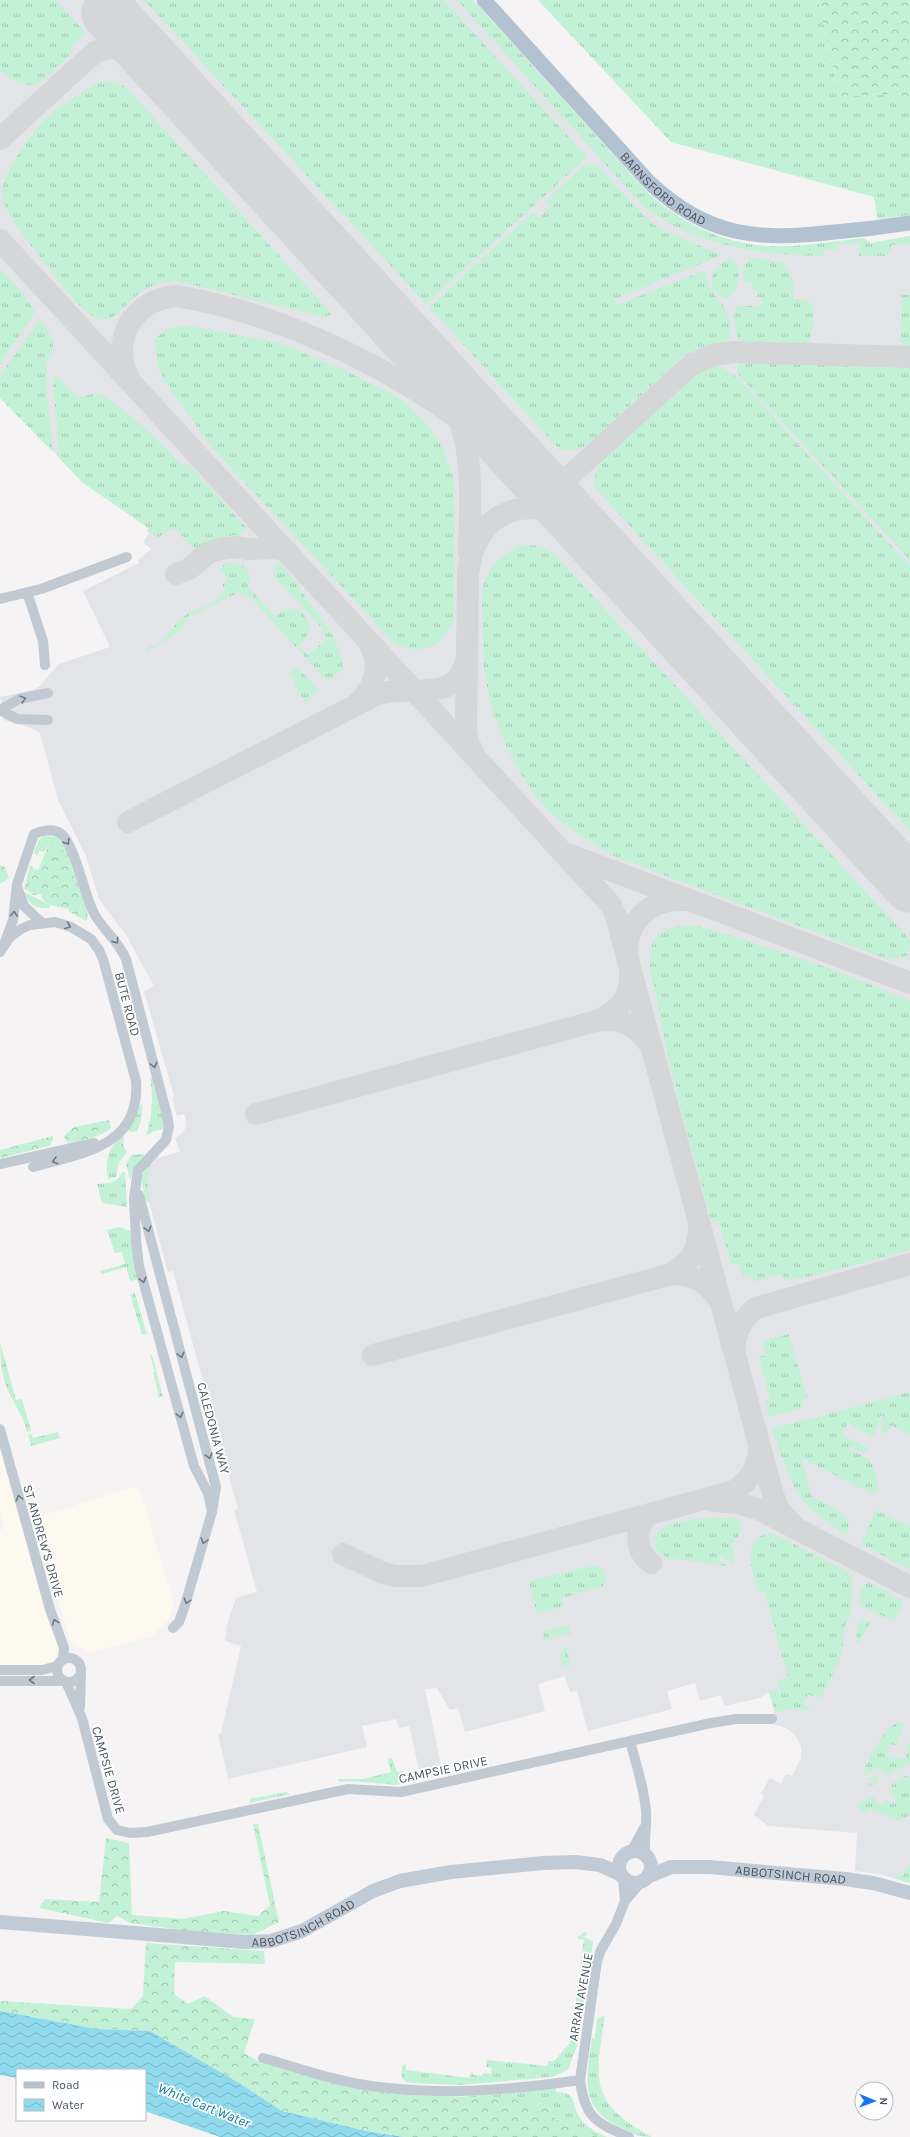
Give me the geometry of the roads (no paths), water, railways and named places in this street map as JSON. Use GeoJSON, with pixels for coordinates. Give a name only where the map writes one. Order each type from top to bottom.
{"type":"FeatureCollection","features":[{"type":"Feature","properties":{"kind":"main road","name":"BARNSFORD ROAD"},"geometry":{"type":"LineString","coordinates":[[484,0],[648,182],[673,204],[689,213],[729,230],[763,237],[800,236],[910,223]]}},
{"type":"Feature","properties":{"kind":"street"},"geometry":{"type":"LineString","coordinates":[[0,599],[27,592],[127,556]]}},
{"type":"Feature","properties":{"kind":"street"},"geometry":{"type":"LineString","coordinates":[[27,592],[43,641],[45,665]]}},
{"type":"Feature","properties":{"kind":"street"},"geometry":{"type":"LineString","coordinates":[[48,693],[19,699],[0,710],[17,719],[48,720]]}},
{"type":"Feature","properties":{"kind":"street","name":"CALEDONIA WAY"},"geometry":{"type":"LineString","coordinates":[[17,884],[34,834],[50,830],[60,832],[69,842],[92,910],[118,943],[126,960],[169,1126],[166,1140],[138,1170],[134,1198],[139,1266],[194,1466],[208,1493],[212,1512]]}},
{"type":"Feature","properties":{"kind":"street"},"geometry":{"type":"LineString","coordinates":[[17,884],[20,898],[24,906],[42,923]]}},
{"type":"Feature","properties":{"kind":"street"},"geometry":{"type":"LineString","coordinates":[[0,952],[13,920],[17,884]]}},
{"type":"Feature","properties":{"kind":"street","name":"BUTE ROAD"},"geometry":{"type":"LineString","coordinates":[[5,942],[14,933],[21,929],[42,923],[62,923],[84,936],[97,962],[133,1086]]}},
{"type":"Feature","properties":{"kind":"street"},"geometry":{"type":"LineString","coordinates":[[0,1164],[89,1144],[103,1139],[118,1126],[125,1114],[133,1086]]}},
{"type":"Feature","properties":{"kind":"street"},"geometry":{"type":"LineString","coordinates":[[33,1167],[97,1149],[114,1138],[123,1130],[132,1113],[133,1086]]}},
{"type":"Feature","properties":{"kind":"street","name":"CALEDONIA WAY"},"geometry":{"type":"LineString","coordinates":[[137,1177],[143,1212],[216,1481],[216,1499],[212,1512]]}},
{"type":"Feature","properties":{"kind":"street","name":"ST ANDREW'S DRIVE"},"geometry":{"type":"LineString","coordinates":[[0,1429],[50,1609],[64,1648],[60,1663]]}},
{"type":"Feature","properties":{"kind":"street"},"geometry":{"type":"LineString","coordinates":[[173,1628],[179,1622],[185,1605],[212,1512]]}},
{"type":"Feature","properties":{"kind":"street"},"geometry":{"type":"LineString","coordinates":[[0,1670],[42,1670],[60,1663],[75,1660],[80,1666],[81,1673],[73,1682],[0,1681]]}},
{"type":"Feature","properties":{"kind":"street"},"geometry":{"type":"LineString","coordinates":[[60,1663],[58,1674],[65,1681]]}},
{"type":"Feature","properties":{"kind":"street","name":"CAMPSIE DRIVE"},"geometry":{"type":"LineString","coordinates":[[81,1673],[82,1718]]}},
{"type":"Feature","properties":{"kind":"street","name":"CAMPSIE DRIVE"},"geometry":{"type":"LineString","coordinates":[[65,1681],[82,1718],[108,1819],[117,1830],[130,1833],[166,1828],[348,1789],[401,1792],[711,1723],[736,1719],[772,1719]]}},
{"type":"Feature","properties":{"kind":"street"},"geometry":{"type":"LineString","coordinates":[[630,1741],[644,1799],[646,1813],[644,1828],[646,1857],[650,1868],[644,1880],[633,1883],[622,1876],[619,1866],[644,1828]]}},
{"type":"Feature","properties":{"kind":"street"},"geometry":{"type":"LineString","coordinates":[[626,1855],[638,1852],[646,1857]]}},
{"type":"Feature","properties":{"kind":"street","name":"ABBOTSINCH ROAD"},"geometry":{"type":"LineString","coordinates":[[600,1865],[626,1855]]}},
{"type":"Feature","properties":{"kind":"street","name":"ABBOTSINCH ROAD"},"geometry":{"type":"LineString","coordinates":[[646,1857],[671,1868]]}},
{"type":"Feature","properties":{"kind":"street","name":"ABBOTSINCH ROAD"},"geometry":{"type":"LineString","coordinates":[[0,1922],[245,1942],[271,1941],[302,1930],[373,1891],[400,1881],[451,1872],[543,1863],[575,1862],[600,1865],[622,1876]]}},
{"type":"Feature","properties":{"kind":"street","name":"ABBOTSINCH ROAD"},"geometry":{"type":"LineString","coordinates":[[644,1880],[671,1868],[709,1867],[844,1879],[873,1883],[910,1893]]}},
{"type":"Feature","properties":{"kind":"street","name":"ARRAN AVENUE"},"geometry":{"type":"LineString","coordinates":[[622,1876],[625,1901]]}},
{"type":"Feature","properties":{"kind":"street","name":"ARRAN AVENUE"},"geometry":{"type":"LineString","coordinates":[[629,2137],[607,2127],[590,2114],[582,2097],[580,2080],[597,1962],[625,1901],[644,1880]]}},
{"type":"Feature","properties":{"kind":"street"},"geometry":{"type":"LineString","coordinates":[[263,2058],[354,2083],[411,2090],[472,2092],[505,2090],[580,2080]]}},
{"type":"Feature","properties":{"kind":"water","name":"White Cart Water"},"geometry":{"type":"Polygon","coordinates":[[[0,2011],[97,2029],[150,2031],[239,2083],[282,2111],[371,2132],[404,2137],[220,2137],[146,2111],[146,2069],[16,2069],[16,2078],[0,2075],[0,2011]]]}}]}
